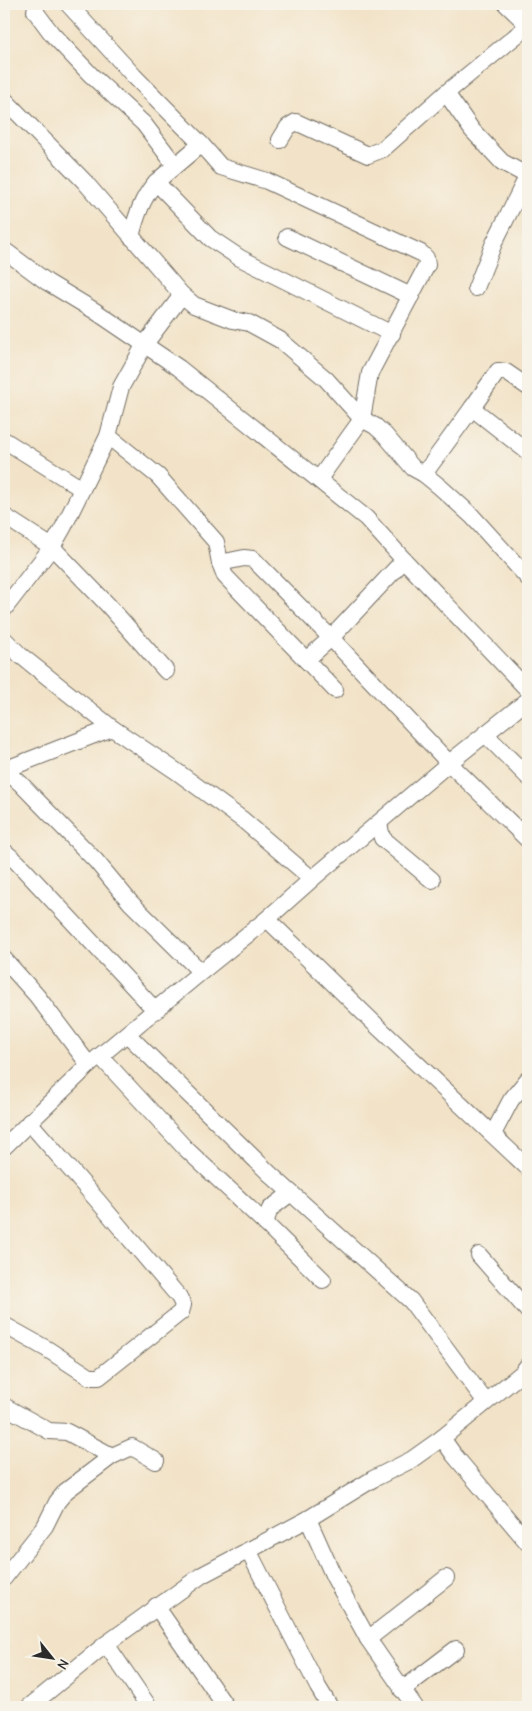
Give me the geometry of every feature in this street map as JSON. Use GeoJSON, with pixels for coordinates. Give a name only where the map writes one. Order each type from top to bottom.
{"type":"FeatureCollection","features":[{"type":"Feature","properties":{"kind":"street"},"geometry":{"type":"LineString","coordinates":[[68,4],[134,76],[201,144],[218,164],[226,170],[267,181],[421,253],[426,258],[427,265],[370,373],[362,419],[319,479]]}},
{"type":"Feature","properties":{"kind":"street"},"geometry":{"type":"LineString","coordinates":[[280,140],[288,127],[296,122],[368,155],[383,149],[446,93],[528,26],[506,4]]}},
{"type":"Feature","properties":{"kind":"street"},"geometry":{"type":"LineString","coordinates":[[33,6],[58,41],[91,75],[144,124],[176,165]]}},
{"type":"Feature","properties":{"kind":"street"},"geometry":{"type":"LineString","coordinates":[[446,93],[472,130],[491,151],[502,162],[528,176],[494,243],[476,288]]}},
{"type":"Feature","properties":{"kind":"street"},"geometry":{"type":"LineString","coordinates":[[4,99],[84,181],[182,295],[194,305],[233,320],[249,323],[280,340],[326,379],[362,419],[375,426],[413,468],[424,474],[472,516],[528,578]]}},
{"type":"Feature","properties":{"kind":"street"},"geometry":{"type":"LineString","coordinates":[[131,237],[136,216],[147,192],[201,144]]}},
{"type":"Feature","properties":{"kind":"street"},"geometry":{"type":"LineString","coordinates":[[156,182],[210,238],[240,258],[392,334]]}},
{"type":"Feature","properties":{"kind":"street"},"geometry":{"type":"LineString","coordinates":[[287,237],[411,296]]}},
{"type":"Feature","properties":{"kind":"street"},"geometry":{"type":"LineString","coordinates":[[4,250],[47,282],[145,344],[179,368],[366,518],[528,690]]}},
{"type":"Feature","properties":{"kind":"street"},"geometry":{"type":"LineString","coordinates":[[4,610],[52,547],[64,528],[108,436],[121,387],[145,344],[182,295]]}},
{"type":"Feature","properties":{"kind":"street"},"geometry":{"type":"LineString","coordinates":[[424,474],[498,372],[506,372],[528,387]]}},
{"type":"Feature","properties":{"kind":"street"},"geometry":{"type":"LineString","coordinates":[[472,408],[528,452]]}},
{"type":"Feature","properties":{"kind":"street"},"geometry":{"type":"LineString","coordinates":[[108,436],[158,476],[186,506],[216,542],[225,576],[335,690]]}},
{"type":"Feature","properties":{"kind":"street"},"geometry":{"type":"LineString","coordinates":[[4,440],[82,489]]}},
{"type":"Feature","properties":{"kind":"street"},"geometry":{"type":"LineString","coordinates":[[4,516],[52,547],[108,605],[166,671]]}},
{"type":"Feature","properties":{"kind":"street"},"geometry":{"type":"LineString","coordinates":[[220,562],[244,558],[253,559],[331,638],[449,763],[528,840]]}},
{"type":"Feature","properties":{"kind":"street"},"geometry":{"type":"LineString","coordinates":[[306,660],[331,638],[404,560]]}},
{"type":"Feature","properties":{"kind":"street"},"geometry":{"type":"LineString","coordinates":[[4,639],[20,655],[112,728],[176,770],[243,820],[312,879]]}},
{"type":"Feature","properties":{"kind":"street"},"geometry":{"type":"LineString","coordinates":[[4,1147],[95,1061],[267,919],[449,763],[528,700]]}},
{"type":"Feature","properties":{"kind":"street"},"geometry":{"type":"LineString","coordinates":[[112,728],[4,769],[96,861],[130,902],[201,972]]}},
{"type":"Feature","properties":{"kind":"street"},"geometry":{"type":"LineString","coordinates":[[485,734],[528,777]]}},
{"type":"Feature","properties":{"kind":"street"},"geometry":{"type":"LineString","coordinates":[[379,823],[382,838],[432,880]]}},
{"type":"Feature","properties":{"kind":"street"},"geometry":{"type":"LineString","coordinates":[[4,851],[156,1011]]}},
{"type":"Feature","properties":{"kind":"street"},"geometry":{"type":"LineString","coordinates":[[267,919],[528,1168]]}},
{"type":"Feature","properties":{"kind":"street"},"geometry":{"type":"LineString","coordinates":[[4,959],[95,1061],[266,1223],[323,1280]]}},
{"type":"Feature","properties":{"kind":"street"},"geometry":{"type":"LineString","coordinates":[[127,1034],[291,1193],[411,1300],[485,1402]]}},
{"type":"Feature","properties":{"kind":"street"},"geometry":{"type":"LineString","coordinates":[[492,1134],[511,1100],[528,1079]]}},
{"type":"Feature","properties":{"kind":"street"},"geometry":{"type":"LineString","coordinates":[[4,1325],[48,1349],[90,1377],[99,1377],[181,1312],[183,1305],[174,1291],[29,1122]]}},
{"type":"Feature","properties":{"kind":"street"},"geometry":{"type":"LineString","coordinates":[[266,1223],[270,1209],[291,1193]]}},
{"type":"Feature","properties":{"kind":"street"},"geometry":{"type":"LineString","coordinates":[[479,1255],[528,1311]]}},
{"type":"Feature","properties":{"kind":"street"},"geometry":{"type":"LineString","coordinates":[[29,1707],[106,1644],[156,1606],[202,1575],[308,1519],[373,1479],[411,1460],[442,1438],[522,1373],[528,1365]]}},
{"type":"Feature","properties":{"kind":"street"},"geometry":{"type":"LineString","coordinates":[[4,1406],[49,1431],[67,1432],[112,1456]]}},
{"type":"Feature","properties":{"kind":"street"},"geometry":{"type":"LineString","coordinates":[[442,1438],[454,1456],[528,1543]]}},
{"type":"Feature","properties":{"kind":"street"},"geometry":{"type":"LineString","coordinates":[[4,1578],[45,1526],[57,1502],[66,1491],[112,1456],[132,1447],[156,1461]]}},
{"type":"Feature","properties":{"kind":"street"},"geometry":{"type":"LineString","coordinates":[[308,1519],[334,1577],[368,1639],[415,1707]]}},
{"type":"Feature","properties":{"kind":"street"},"geometry":{"type":"LineString","coordinates":[[248,1550],[330,1707]]}},
{"type":"Feature","properties":{"kind":"street"},"geometry":{"type":"LineString","coordinates":[[368,1639],[446,1578]]}},
{"type":"Feature","properties":{"kind":"street"},"geometry":{"type":"LineString","coordinates":[[156,1606],[226,1707]]}},
{"type":"Feature","properties":{"kind":"street"},"geometry":{"type":"LineString","coordinates":[[106,1644],[149,1707]]}},
{"type":"Feature","properties":{"kind":"street"},"geometry":{"type":"LineString","coordinates":[[402,1690],[456,1649]]}}]}
